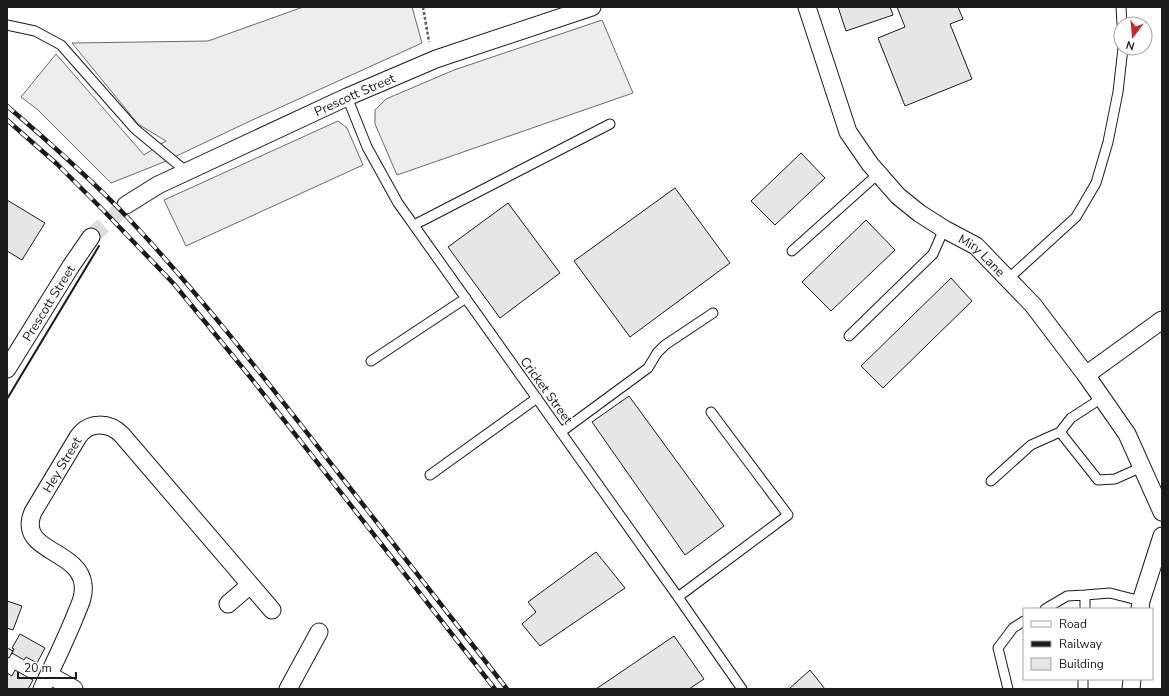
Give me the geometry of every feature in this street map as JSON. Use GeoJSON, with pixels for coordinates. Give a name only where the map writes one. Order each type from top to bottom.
{"type":"FeatureCollection","features":[{"type":"Feature","properties":{"kind":"street","name":"Prescott Street"},"geometry":{"type":"LineString","coordinates":[[126,205],[158,185],[347,97],[436,59],[592,7]]}},
{"type":"Feature","properties":{"kind":"street","name":"Miry Lane"},"geometry":{"type":"LineString","coordinates":[[807,7],[848,132],[870,164],[898,196],[919,213],[944,229],[976,246],[1033,305],[1086,375],[1127,434],[1161,505]]}},
{"type":"Feature","properties":{"kind":"street","name":"Prescott Street"},"geometry":{"type":"LineString","coordinates":[[7,369],[71,266],[91,237]]}},
{"type":"Feature","properties":{"kind":"street"},"geometry":{"type":"LineString","coordinates":[[1086,375],[1160,326]]}},
{"type":"Feature","properties":{"kind":"street","name":"Hey Street"},"geometry":{"type":"LineString","coordinates":[[74,689],[45,682],[60,652],[82,598],[83,583],[80,574],[74,565],[36,540],[31,531],[30,521],[33,512],[78,437],[90,426],[103,425],[111,427],[122,435],[272,610]]}},
{"type":"Feature","properties":{"kind":"street"},"geometry":{"type":"LineString","coordinates":[[1140,605],[1162,536]]}},
{"type":"Feature","properties":{"kind":"street"},"geometry":{"type":"LineString","coordinates":[[228,604],[250,584]]}},
{"type":"Feature","properties":{"kind":"street"},"geometry":{"type":"LineString","coordinates":[[288,689],[318,632]]}},
{"type":"Feature","properties":{"kind":"lane"},"geometry":{"type":"LineString","coordinates":[[7,25],[34,31],[62,45],[135,129],[187,172]]}},
{"type":"Feature","properties":{"kind":"lane"},"geometry":{"type":"LineString","coordinates":[[1008,279],[1076,217],[1096,183],[1108,142],[1116,100],[1121,56]]}},
{"type":"Feature","properties":{"kind":"lane","name":"Cricket Street"},"geometry":{"type":"LineString","coordinates":[[347,97],[367,146],[398,203],[678,596],[742,689]]}},
{"type":"Feature","properties":{"kind":"lane"},"geometry":{"type":"LineString","coordinates":[[414,225],[610,124]]}},
{"type":"Feature","properties":{"kind":"lane"},"geometry":{"type":"LineString","coordinates":[[792,251],[878,174]]}},
{"type":"Feature","properties":{"kind":"lane"},"geometry":{"type":"LineString","coordinates":[[848,336],[933,254],[944,229]]}},
{"type":"Feature","properties":{"kind":"lane"},"geometry":{"type":"LineString","coordinates":[[371,361],[466,298]]}},
{"type":"Feature","properties":{"kind":"lane"},"geometry":{"type":"LineString","coordinates":[[561,432],[648,368],[657,352],[713,313]]}},
{"type":"Feature","properties":{"kind":"lane"},"geometry":{"type":"LineString","coordinates":[[430,476],[537,398]]}},
{"type":"Feature","properties":{"kind":"lane"},"geometry":{"type":"LineString","coordinates":[[991,481],[1031,445],[1060,432],[1071,418],[1102,398]]}},
{"type":"Feature","properties":{"kind":"lane"},"geometry":{"type":"LineString","coordinates":[[678,596],[788,515],[711,412]]}},
{"type":"Feature","properties":{"kind":"lane"},"geometry":{"type":"LineString","coordinates":[[1060,432],[1098,480],[1115,479],[1142,467]]}},
{"type":"Feature","properties":{"kind":"lane"},"geometry":{"type":"LineString","coordinates":[[1048,608],[1067,596],[1110,593],[1140,605]]}},
{"type":"Feature","properties":{"kind":"lane"},"geometry":{"type":"LineString","coordinates":[[1085,595],[1085,608]]}},
{"type":"Feature","properties":{"kind":"lane"},"geometry":{"type":"LineString","coordinates":[[1008,689],[998,648],[1013,628],[1023,622]]}},
{"type":"Feature","properties":{"kind":"path"},"geometry":{"type":"LineString","coordinates":[[423,7],[428,38],[436,59]]}},
{"type":"Feature","properties":{"kind":"shaded area"},"geometry":{"type":"Polygon","coordinates":[[[303,7],[412,7],[422,43],[164,162],[111,183],[38,110],[21,97],[56,54],[144,155],[166,141],[138,124],[72,43],[208,41],[303,7]]]}},
{"type":"Feature","properties":{"kind":"shaded area"},"geometry":{"type":"Polygon","coordinates":[[[602,20],[633,93],[397,175],[375,124],[375,110],[386,99],[454,70],[602,20]]]}},
{"type":"Feature","properties":{"kind":"shaded area"},"geometry":{"type":"Polygon","coordinates":[[[338,121],[347,128],[363,165],[186,246],[164,200],[338,121]]]}},
{"type":"Feature","properties":{"kind":"building"},"geometry":{"type":"Polygon","coordinates":[[[838,7],[890,7],[893,15],[846,31],[838,7]]]}},
{"type":"Feature","properties":{"kind":"building"},"geometry":{"type":"Polygon","coordinates":[[[897,7],[958,7],[963,19],[950,24],[972,79],[905,106],[878,38],[905,27],[897,7]]]}},
{"type":"Feature","properties":{"kind":"building"},"geometry":{"type":"Polygon","coordinates":[[[801,153],[825,178],[775,225],[751,201],[801,153]]]}},
{"type":"Feature","properties":{"kind":"building"},"geometry":{"type":"Polygon","coordinates":[[[675,188],[730,263],[630,337],[574,261],[675,188]]]}},
{"type":"Feature","properties":{"kind":"building"},"geometry":{"type":"Polygon","coordinates":[[[7,200],[45,223],[22,260],[7,251],[7,200]]]}},
{"type":"Feature","properties":{"kind":"building"},"geometry":{"type":"Polygon","coordinates":[[[508,203],[560,273],[500,318],[448,247],[508,203]]]}},
{"type":"Feature","properties":{"kind":"building"},"geometry":{"type":"Polygon","coordinates":[[[866,220],[895,250],[831,311],[802,282],[866,220]]]}},
{"type":"Feature","properties":{"kind":"building"},"geometry":{"type":"Polygon","coordinates":[[[951,278],[972,301],[883,388],[861,366],[951,278]]]}},
{"type":"Feature","properties":{"kind":"building"},"geometry":{"type":"Polygon","coordinates":[[[629,396],[724,526],[685,555],[592,422],[629,396]]]}},
{"type":"Feature","properties":{"kind":"building"},"geometry":{"type":"Polygon","coordinates":[[[596,552],[625,588],[540,646],[522,624],[536,612],[528,602],[596,552]]]}},
{"type":"Feature","properties":{"kind":"building"},"geometry":{"type":"Polygon","coordinates":[[[7,601],[22,606],[13,630],[7,628],[7,601]]]}},
{"type":"Feature","properties":{"kind":"building"},"geometry":{"type":"Polygon","coordinates":[[[20,634],[45,648],[37,663],[26,657],[24,660],[12,653],[14,649],[12,648],[20,634]]]}},
{"type":"Feature","properties":{"kind":"building"},"geometry":{"type":"Polygon","coordinates":[[[674,636],[704,679],[689,689],[596,689],[674,636]]]}},
{"type":"Feature","properties":{"kind":"building"},"geometry":{"type":"Polygon","coordinates":[[[7,648],[13,651],[9,658],[7,657],[7,648]]]}},
{"type":"Feature","properties":{"kind":"building"},"geometry":{"type":"Polygon","coordinates":[[[15,670],[33,680],[28,689],[7,689],[7,673],[12,676],[15,670]]]}},
{"type":"Feature","properties":{"kind":"building"},"geometry":{"type":"Polygon","coordinates":[[[810,670],[825,689],[789,689],[810,670]]]}},
{"type":"Feature","properties":{"kind":"tunnel"},"geometry":{"type":"LineString","coordinates":[[91,237],[126,205]]}},
{"type":"Feature","properties":{"kind":"railway"},"geometry":{"type":"LineString","coordinates":[[7,106],[100,190],[129,219],[183,279],[261,374],[507,689]]}},
{"type":"Feature","properties":{"kind":"railway"},"geometry":{"type":"LineString","coordinates":[[7,120],[57,164],[174,284],[251,378],[495,689]]}},
{"type":"Feature","properties":{"kind":"wall"},"geometry":{"type":"LineString","coordinates":[[7,399],[99,246]]}}]}
